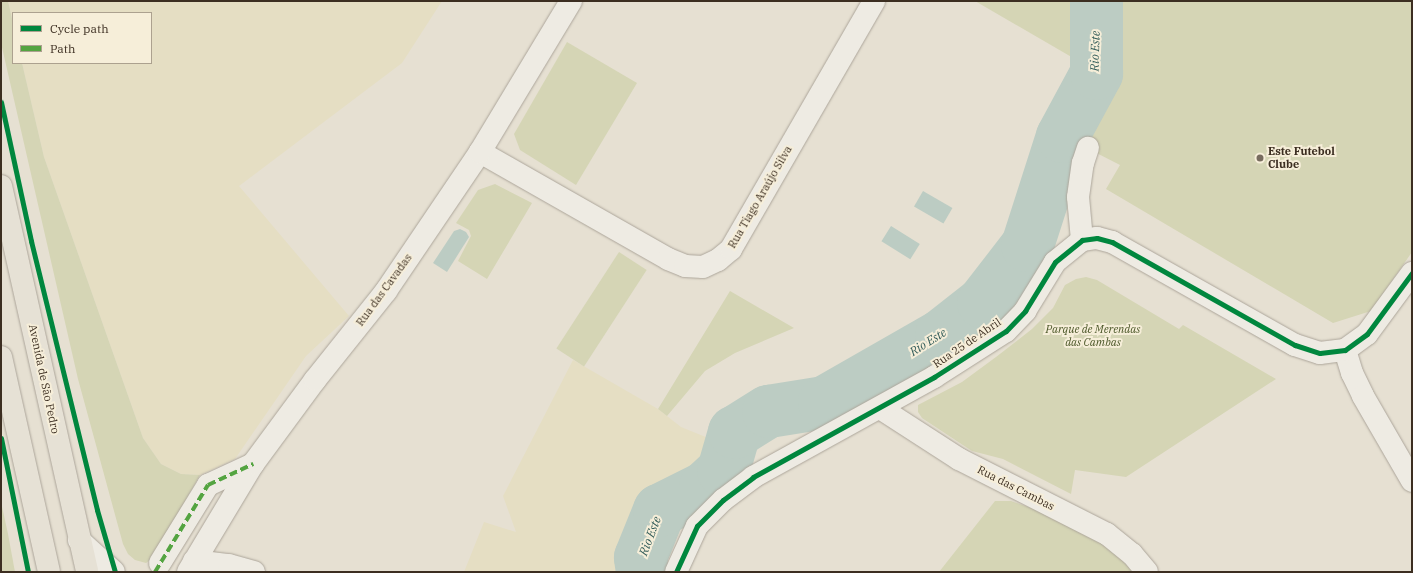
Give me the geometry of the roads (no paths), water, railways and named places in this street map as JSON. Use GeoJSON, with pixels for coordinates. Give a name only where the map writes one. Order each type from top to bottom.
{"type":"FeatureCollection","features":[{"type":"Feature","properties":{"kind":"main road","name":"Avenida de São Pedro"},"geometry":{"type":"LineString","coordinates":[[1,186],[87,572]]}},
{"type":"Feature","properties":{"kind":"main road"},"geometry":{"type":"LineString","coordinates":[[1,357],[49,572]]}},
{"type":"Feature","properties":{"kind":"street","name":"Rua das Cavadas"},"geometry":{"type":"LineString","coordinates":[[191,567],[253,464],[315,380],[386,291],[480,152],[571,1]]}},
{"type":"Feature","properties":{"kind":"street","name":"Rua Tiago Araújo Silva"},"geometry":{"type":"LineString","coordinates":[[480,152],[668,259],[685,266],[703,267],[718,260],[731,249],[874,1]]}},
{"type":"Feature","properties":{"kind":"street"},"geometry":{"type":"LineString","coordinates":[[1088,148],[1083,163],[1078,197],[1082,240],[1097,238],[1112,242],[1295,346],[1320,353],[1345,350],[1367,334],[1412,273]]}},
{"type":"Feature","properties":{"kind":"street","name":"Rua 25 de Abril"},"geometry":{"type":"LineString","coordinates":[[676,572],[697,526],[723,500],[753,477],[880,408],[1006,331],[1025,311],[1055,262],[1082,240]]}},
{"type":"Feature","properties":{"kind":"street"},"geometry":{"type":"LineString","coordinates":[[1345,350],[1360,390],[1412,481]]}},
{"type":"Feature","properties":{"kind":"street","name":"Rua das Cambas"},"geometry":{"type":"LineString","coordinates":[[880,408],[959,459],[1107,534],[1132,554],[1147,572]]}},
{"type":"Feature","properties":{"kind":"street"},"geometry":{"type":"LineString","coordinates":[[160,563],[208,485],[253,464]]}},
{"type":"Feature","properties":{"kind":"street"},"geometry":{"type":"LineString","coordinates":[[80,540],[114,572]]}},
{"type":"Feature","properties":{"kind":"street"},"geometry":{"type":"LineString","coordinates":[[191,567],[229,565],[254,572]]}},
{"type":"Feature","properties":{"kind":"waterway","name":"Rio Este"},"geometry":{"type":"LineString","coordinates":[[642,572],[640,557],[659,510],[705,487],[723,470],[734,432],[768,411],[824,402],[941,335],[983,302],[1027,245],[1062,136],[1096,73],[1096,1]]}},
{"type":"Feature","properties":{"kind":"place","name":"Este Futebol Clube"},"geometry":{"type":"Point","coordinates":[1260,158]}},
{"type":"Feature","properties":{"kind":"park label","name":"Parque de Merendas das Cambas"},"geometry":{"type":"Point","coordinates":[1093,336]}}]}
